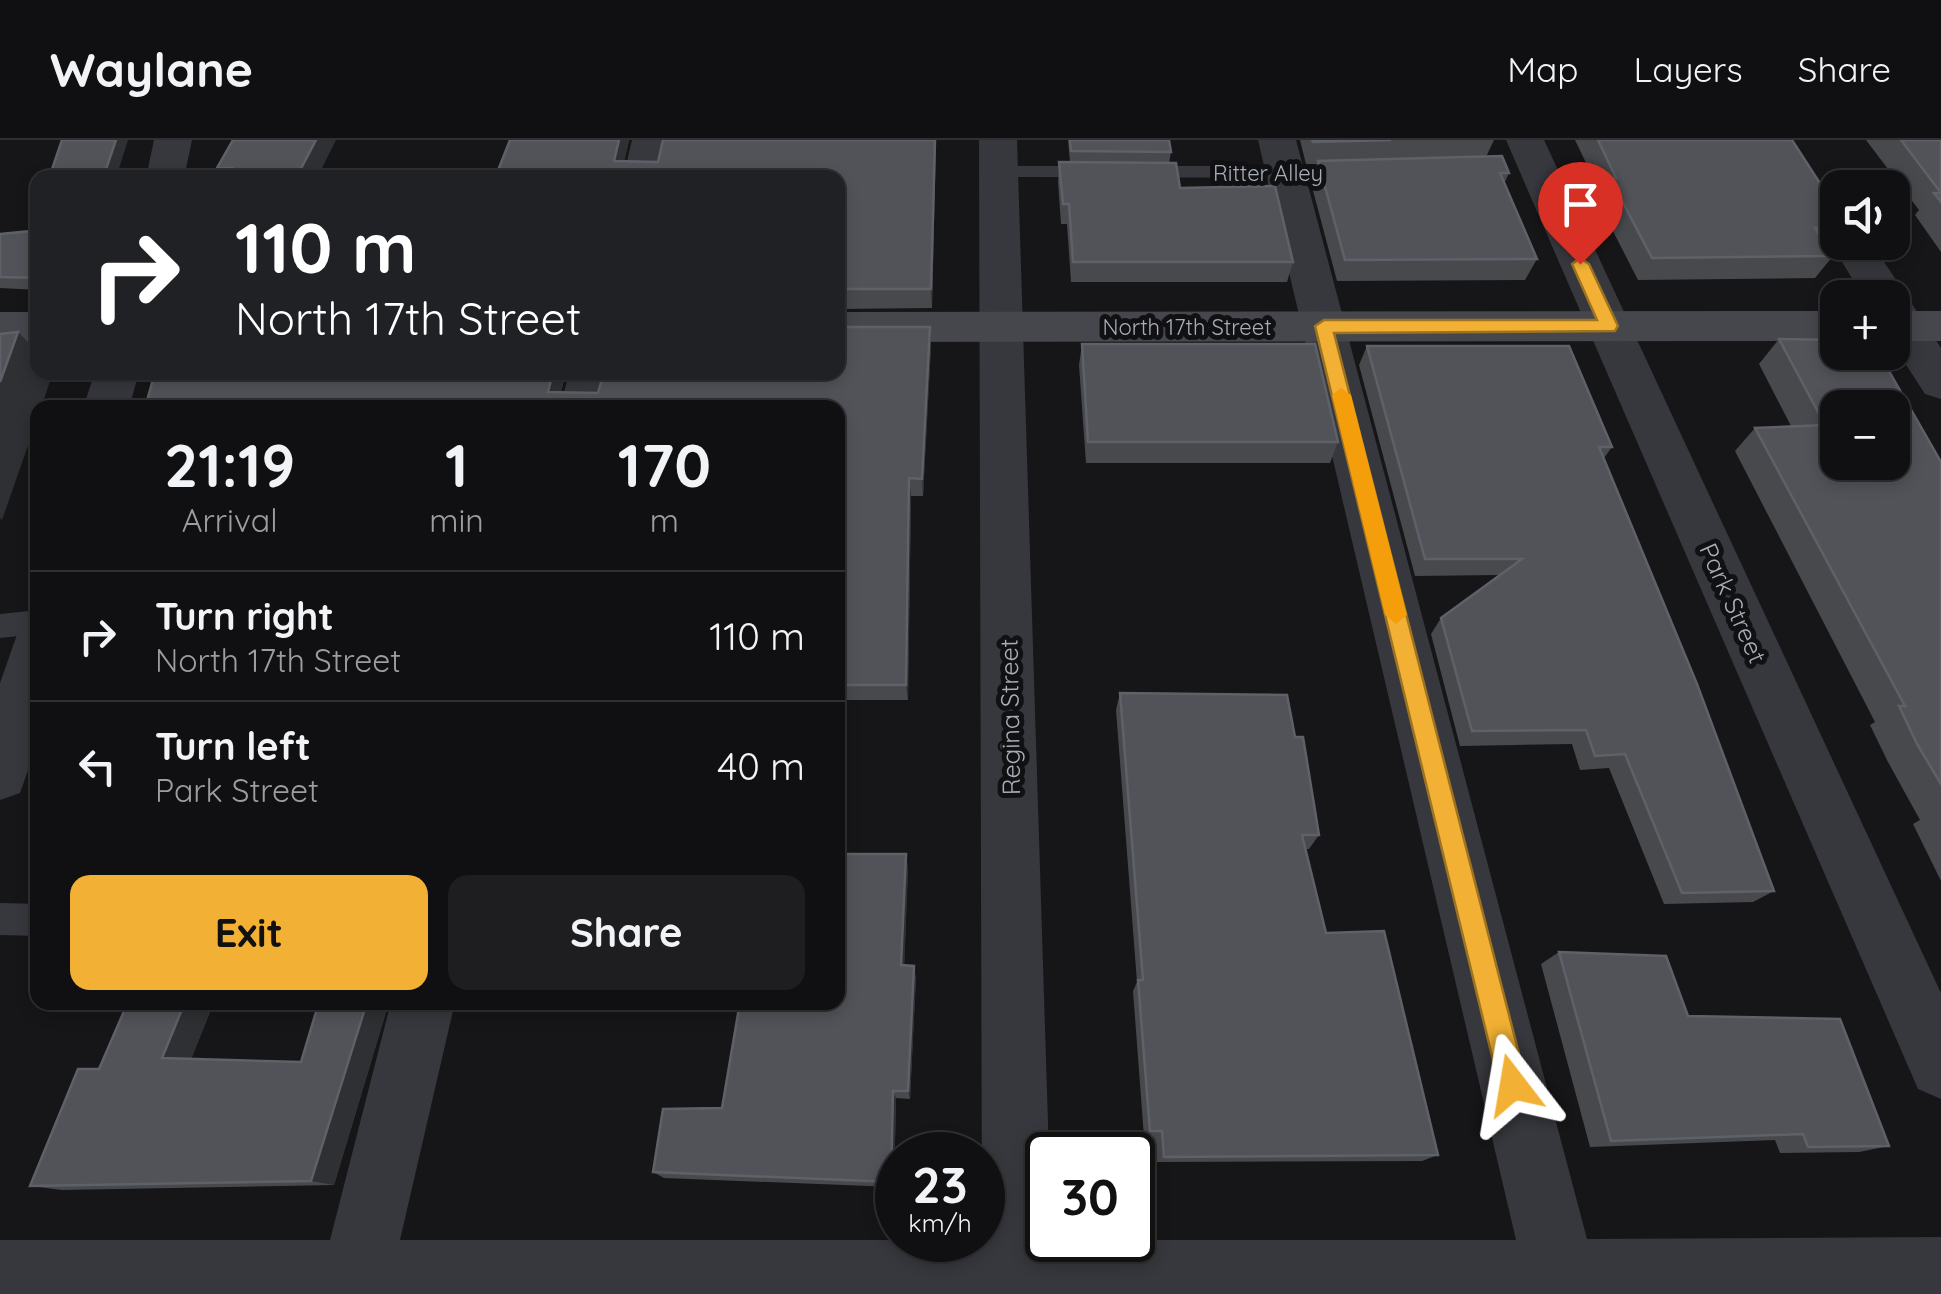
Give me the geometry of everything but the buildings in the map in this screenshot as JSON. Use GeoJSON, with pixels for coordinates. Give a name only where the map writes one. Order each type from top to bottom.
{"type":"FeatureCollection","features":[{"type":"Feature","properties":{"kind":"main road","name":"North 17th Street"},"geometry":{"type":"LineString","coordinates":[[845,327],[1820,326]]}},
{"type":"Feature","properties":{"kind":"main road"},"geometry":{"type":"LineString","coordinates":[[0,328],[30,328]]}},
{"type":"Feature","properties":{"kind":"street"},"geometry":{"type":"LineString","coordinates":[[167,170],[174,140]]}},
{"type":"Feature","properties":{"kind":"street"},"geometry":{"type":"LineString","coordinates":[[644,170],[651,140]]}},
{"type":"Feature","properties":{"kind":"street","name":"Regina Street"},"geometry":{"type":"LineString","coordinates":[[998,156],[1004,327],[1017,1286]]}},
{"type":"Feature","properties":{"kind":"street"},"geometry":{"type":"LineString","coordinates":[[1282,157],[1562,1284]]}},
{"type":"Feature","properties":{"kind":"street","name":"Park Street"},"geometry":{"type":"LineString","coordinates":[[1527,159],[1609,326],[1941,1066]]}},
{"type":"Feature","properties":{"kind":"street"},"geometry":{"type":"LineString","coordinates":[[1910,329],[1941,383]]}},
{"type":"Feature","properties":{"kind":"street"},"geometry":{"type":"LineString","coordinates":[[0,775],[30,684]]}},
{"type":"Feature","properties":{"kind":"street"},"geometry":{"type":"LineString","coordinates":[[324,1281],[420,1010]]}},
{"type":"Feature","properties":{"kind":"street"},"geometry":{"type":"LineString","coordinates":[[0,1276],[324,1281],[936,1275],[1017,1286],[1562,1284],[1941,1273]]}},
{"type":"Feature","properties":{"kind":"lane","name":"Ritter Alley"},"geometry":{"type":"LineString","coordinates":[[998,156],[1282,157],[1382,172]]}},
{"type":"Feature","properties":{"kind":"lane"},"geometry":{"type":"LineString","coordinates":[[0,626],[30,623]]}},
{"type":"Feature","properties":{"kind":"lane"},"geometry":{"type":"LineString","coordinates":[[0,919],[30,920]]}},
{"type":"Feature","properties":{"kind":"slow traffic"},"geometry":{"type":"LineString","coordinates":[[1341,395],[1396,615]]}},
{"type":"Feature","properties":{"kind":"route"},"geometry":{"type":"LineString","coordinates":[[1513,1085],[1324,326],[1609,326],[1580,264]]}}]}
